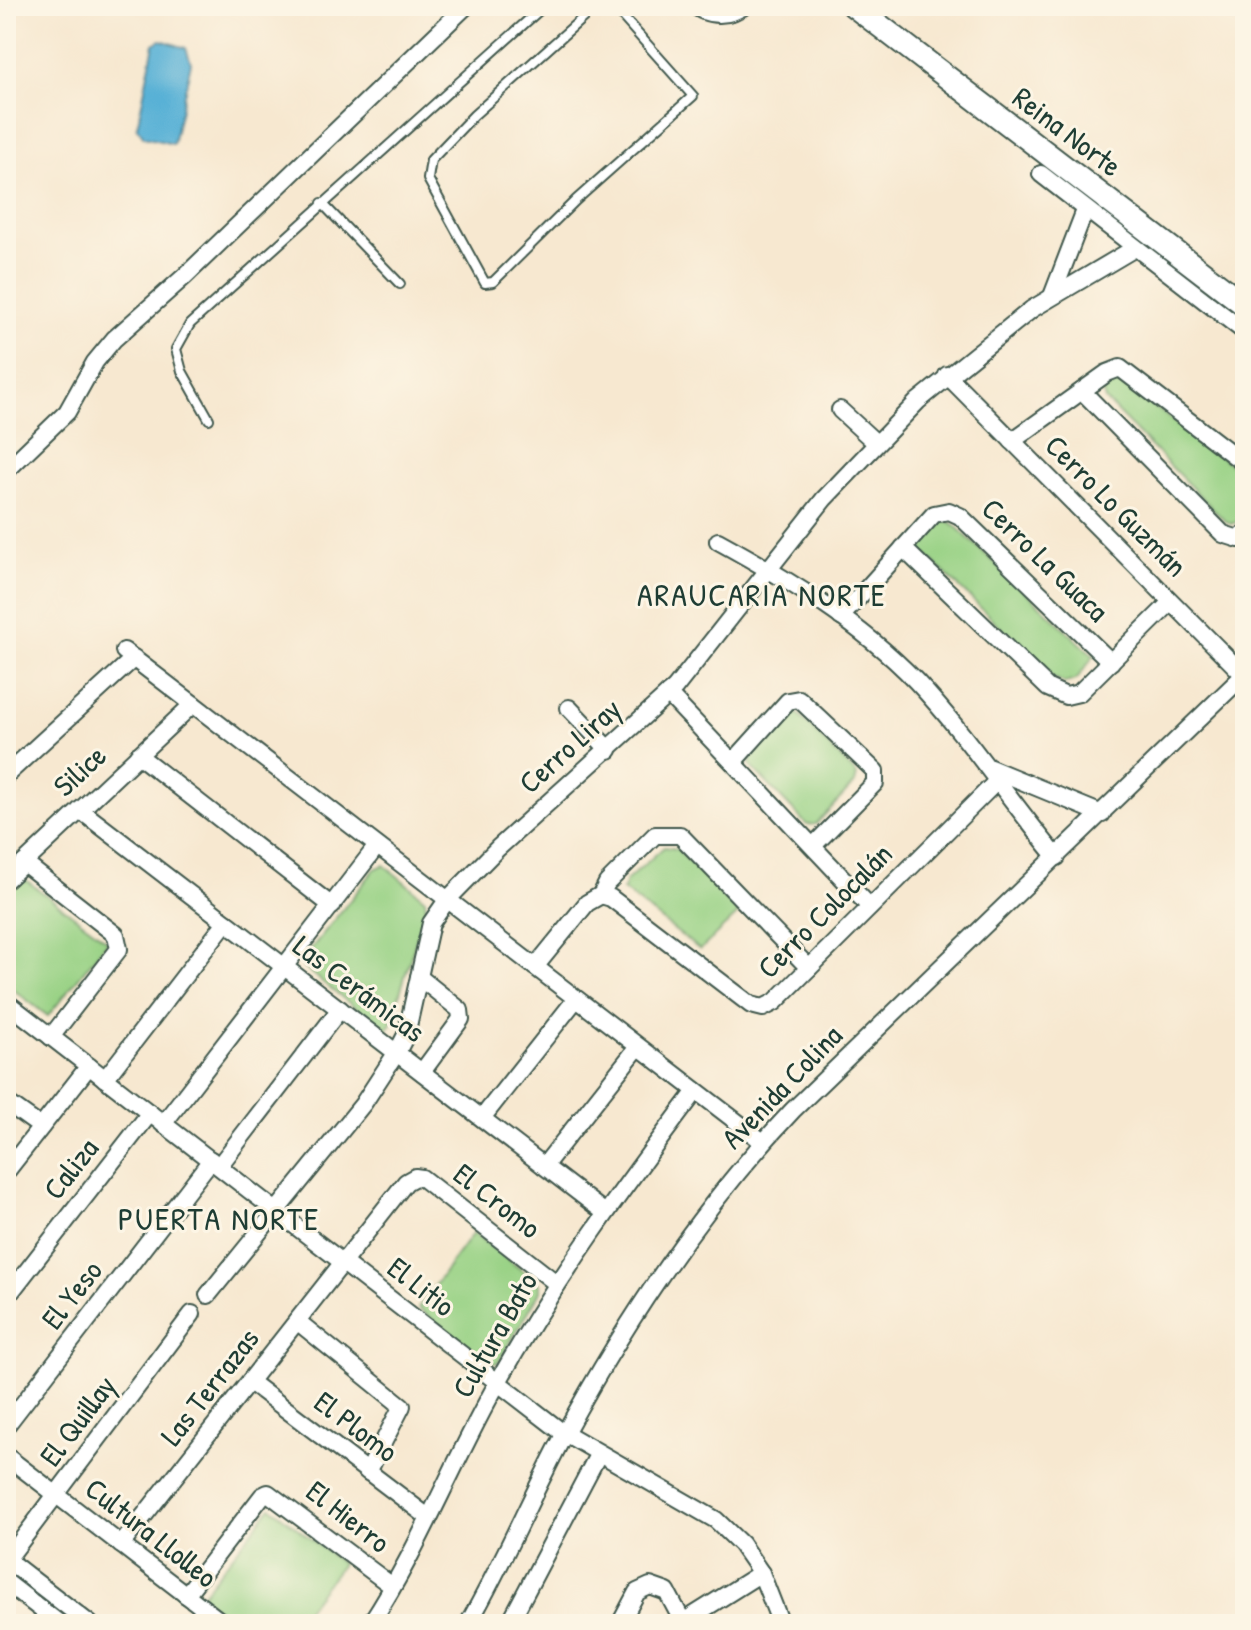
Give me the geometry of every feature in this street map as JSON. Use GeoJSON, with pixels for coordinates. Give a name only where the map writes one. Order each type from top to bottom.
{"type":"FeatureCollection","features":[{"type":"Feature","properties":{"kind":"street"},"geometry":{"type":"LineString","coordinates":[[6,471],[67,412],[95,362],[114,339],[185,276],[466,6]]}},
{"type":"Feature","properties":{"kind":"street","name":"Reina Norte"},"geometry":{"type":"LineString","coordinates":[[854,6],[1245,305]]}},
{"type":"Feature","properties":{"kind":"street","name":"Reina Norte"},"geometry":{"type":"LineString","coordinates":[[1041,174],[1245,332]]}},
{"type":"Feature","properties":{"kind":"street"},"geometry":{"type":"LineString","coordinates":[[1052,296],[1085,210]]}},
{"type":"Feature","properties":{"kind":"street","name":"Cerro Liray"},"geometry":{"type":"LineString","coordinates":[[208,1295],[363,1104],[397,1052],[406,1035],[431,923],[447,900],[498,848],[668,694],[824,499],[876,443],[947,375],[1052,296],[1135,248]]}},
{"type":"Feature","properties":{"kind":"street"},"geometry":{"type":"LineString","coordinates":[[1012,441],[1120,368],[1245,464]]}},
{"type":"Feature","properties":{"kind":"street","name":"Cerro Lo Guzmán"},"geometry":{"type":"LineString","coordinates":[[947,375],[1244,675]]}},
{"type":"Feature","properties":{"kind":"street"},"geometry":{"type":"LineString","coordinates":[[1082,391],[1223,534],[1239,539],[1245,533]]}},
{"type":"Feature","properties":{"kind":"street"},"geometry":{"type":"LineString","coordinates":[[840,410],[876,443]]}},
{"type":"Feature","properties":{"kind":"street","name":"Cerro La Guaca"},"geometry":{"type":"LineString","coordinates":[[841,617],[934,514],[949,511],[960,516],[1111,662]]}},
{"type":"Feature","properties":{"kind":"street"},"geometry":{"type":"LineString","coordinates":[[718,541],[769,569],[841,617],[916,681],[994,774],[1057,857]]}},
{"type":"Feature","properties":{"kind":"street","name":"Cerro La Guaca"},"geometry":{"type":"LineString","coordinates":[[903,548],[1048,688],[1066,696],[1079,693],[1171,602]]}},
{"type":"Feature","properties":{"kind":"street"},"geometry":{"type":"LineString","coordinates":[[6,775],[129,654],[763,1142]]}},
{"type":"Feature","properties":{"kind":"street","name":"Avenida Colina"},"geometry":{"type":"LineString","coordinates":[[468,1624],[565,1433],[669,1267],[763,1142],[1244,675]]}},
{"type":"Feature","properties":{"kind":"street"},"geometry":{"type":"LineString","coordinates":[[668,694],[870,907]]}},
{"type":"Feature","properties":{"kind":"street"},"geometry":{"type":"LineString","coordinates":[[733,762],[788,701],[799,699],[875,771],[875,783],[813,846]]}},
{"type":"Feature","properties":{"kind":"street","name":"Silice"},"geometry":{"type":"LineString","coordinates":[[6,880],[193,704]]}},
{"type":"Feature","properties":{"kind":"street"},"geometry":{"type":"LineString","coordinates":[[569,708],[609,750]]}},
{"type":"Feature","properties":{"kind":"street"},"geometry":{"type":"LineString","coordinates":[[138,755],[332,906]]}},
{"type":"Feature","properties":{"kind":"street"},"geometry":{"type":"LineString","coordinates":[[994,774],[1102,814]]}},
{"type":"Feature","properties":{"kind":"street","name":"Cerro Colocalán"},"geometry":{"type":"LineString","coordinates":[[601,895],[611,898],[751,1005],[763,1008],[775,1002],[870,907],[994,774]]}},
{"type":"Feature","properties":{"kind":"street","name":"Las Cerámicas"},"geometry":{"type":"LineString","coordinates":[[80,810],[604,1212]]}},
{"type":"Feature","properties":{"kind":"street"},"geometry":{"type":"LineString","coordinates":[[535,967],[587,903],[601,895],[607,883],[655,835],[680,835],[809,968]]}},
{"type":"Feature","properties":{"kind":"street","name":"Caliza"},"geometry":{"type":"LineString","coordinates":[[6,1298],[285,968],[377,846]]}},
{"type":"Feature","properties":{"kind":"street"},"geometry":{"type":"LineString","coordinates":[[24,863],[116,935],[119,949],[51,1037]]}},
{"type":"Feature","properties":{"kind":"street"},"geometry":{"type":"LineString","coordinates":[[105,1079],[226,922]]}},
{"type":"Feature","properties":{"kind":"street"},"geometry":{"type":"LineString","coordinates":[[419,977],[460,1010],[461,1019],[422,1072]]}},
{"type":"Feature","properties":{"kind":"street"},"geometry":{"type":"LineString","coordinates":[[482,1118],[576,999]]}},
{"type":"Feature","properties":{"kind":"street","name":"El Litio"},"geometry":{"type":"LineString","coordinates":[[6,1002],[565,1433],[704,1511],[741,1544],[761,1573],[781,1624]]}},
{"type":"Feature","properties":{"kind":"street","name":"El Yeso"},"geometry":{"type":"LineString","coordinates":[[6,1426],[340,1009]]}},
{"type":"Feature","properties":{"kind":"street"},"geometry":{"type":"LineString","coordinates":[[544,1166],[638,1047]]}},
{"type":"Feature","properties":{"kind":"street"},"geometry":{"type":"LineString","coordinates":[[6,1172],[89,1066]]}},
{"type":"Feature","properties":{"kind":"street","name":"Cultura Bato"},"geometry":{"type":"LineString","coordinates":[[370,1624],[498,1382],[556,1283],[604,1212],[696,1091]]}},
{"type":"Feature","properties":{"kind":"street"},"geometry":{"type":"LineString","coordinates":[[6,1102],[41,1127]]}},
{"type":"Feature","properties":{"kind":"street","name":"El Cromo"},"geometry":{"type":"LineString","coordinates":[[343,1262],[406,1182],[415,1177],[422,1178],[556,1283]]}},
{"type":"Feature","properties":{"kind":"street","name":"Las Terrazas"},"geometry":{"type":"LineString","coordinates":[[121,1545],[343,1262]]}},
{"type":"Feature","properties":{"kind":"street","name":"El Quillay"},"geometry":{"type":"LineString","coordinates":[[6,1560],[192,1314]]}},
{"type":"Feature","properties":{"kind":"street"},"geometry":{"type":"LineString","coordinates":[[297,1321],[402,1406],[368,1472]]}},
{"type":"Feature","properties":{"kind":"street","name":"El Plomo"},"geometry":{"type":"LineString","coordinates":[[250,1382],[428,1517]]}},
{"type":"Feature","properties":{"kind":"street"},"geometry":{"type":"LineString","coordinates":[[509,1624],[599,1453]]}},
{"type":"Feature","properties":{"kind":"street","name":"Cultura Llolleo"},"geometry":{"type":"LineString","coordinates":[[6,1456],[224,1624]]}},
{"type":"Feature","properties":{"kind":"street","name":"El Hierro"},"geometry":{"type":"LineString","coordinates":[[186,1595],[262,1496],[268,1493],[392,1586]]}},
{"type":"Feature","properties":{"kind":"street"},"geometry":{"type":"LineString","coordinates":[[6,1560],[90,1624]]}},
{"type":"Feature","properties":{"kind":"street"},"geometry":{"type":"LineString","coordinates":[[620,1624],[637,1592],[650,1586],[667,1592],[683,1623],[761,1573]]}},
{"type":"Feature","properties":{"kind":"street"},"geometry":{"type":"LineString","coordinates":[[6,1582],[60,1624]]}},
{"type":"Feature","properties":{"kind":"lane"},"geometry":{"type":"LineString","coordinates":[[209,419],[182,371],[176,349],[190,324],[544,6]]}},
{"type":"Feature","properties":{"kind":"lane"},"geometry":{"type":"LineString","coordinates":[[596,6],[474,115],[431,160],[428,179],[485,283],[493,282],[576,200],[693,96],[613,6]]}},
{"type":"Feature","properties":{"kind":"lane"},"geometry":{"type":"LineString","coordinates":[[689,6],[697,13],[724,19],[751,6]]}},
{"type":"Feature","properties":{"kind":"lane"},"geometry":{"type":"LineString","coordinates":[[322,203],[400,284]]}},
{"type":"Feature","properties":{"kind":"green space"},"geometry":{"type":"Polygon","coordinates":[[[1119,380],[1245,475],[1245,518],[1231,524],[1223,519],[1105,400],[1102,389],[1119,380]]]}},
{"type":"Feature","properties":{"kind":"green space"},"geometry":{"type":"Polygon","coordinates":[[[936,522],[951,522],[1094,656],[1076,680],[1065,683],[1053,678],[924,553],[919,544],[936,522]]]}},
{"type":"Feature","properties":{"kind":"green space"},"geometry":{"type":"Polygon","coordinates":[[[797,713],[857,775],[855,783],[816,824],[807,825],[750,765],[751,758],[797,713]]]}},
{"type":"Feature","properties":{"kind":"green space"},"geometry":{"type":"Polygon","coordinates":[[[664,847],[677,849],[739,913],[700,950],[623,890],[626,881],[664,847]]]}},
{"type":"Feature","properties":{"kind":"green space"},"geometry":{"type":"Polygon","coordinates":[[[384,865],[425,899],[426,907],[390,1026],[385,1031],[303,967],[302,960],[375,869],[384,865]]]}},
{"type":"Feature","properties":{"kind":"green space"},"geometry":{"type":"Polygon","coordinates":[[[23,878],[108,941],[48,1016],[6,984],[6,896],[23,878]]]}},
{"type":"Feature","properties":{"kind":"green space"},"geometry":{"type":"Polygon","coordinates":[[[473,1233],[540,1284],[540,1292],[498,1363],[489,1363],[418,1308],[473,1233]]]}},
{"type":"Feature","properties":{"kind":"green space"},"geometry":{"type":"Polygon","coordinates":[[[271,1507],[342,1564],[295,1624],[239,1624],[200,1597],[271,1507]]]}},
{"type":"Feature","properties":{"kind":"water"},"geometry":{"type":"Polygon","coordinates":[[[161,40],[186,48],[191,63],[173,144],[144,137],[137,127],[154,44],[161,40]]]}},
{"type":"Feature","properties":{"kind":"district","name":"ARAUCARIA NORTE"},"geometry":{"type":"Point","coordinates":[762,595]}},
{"type":"Feature","properties":{"kind":"district","name":"PUERTA NORTE"},"geometry":{"type":"Point","coordinates":[219,1219]}}]}
